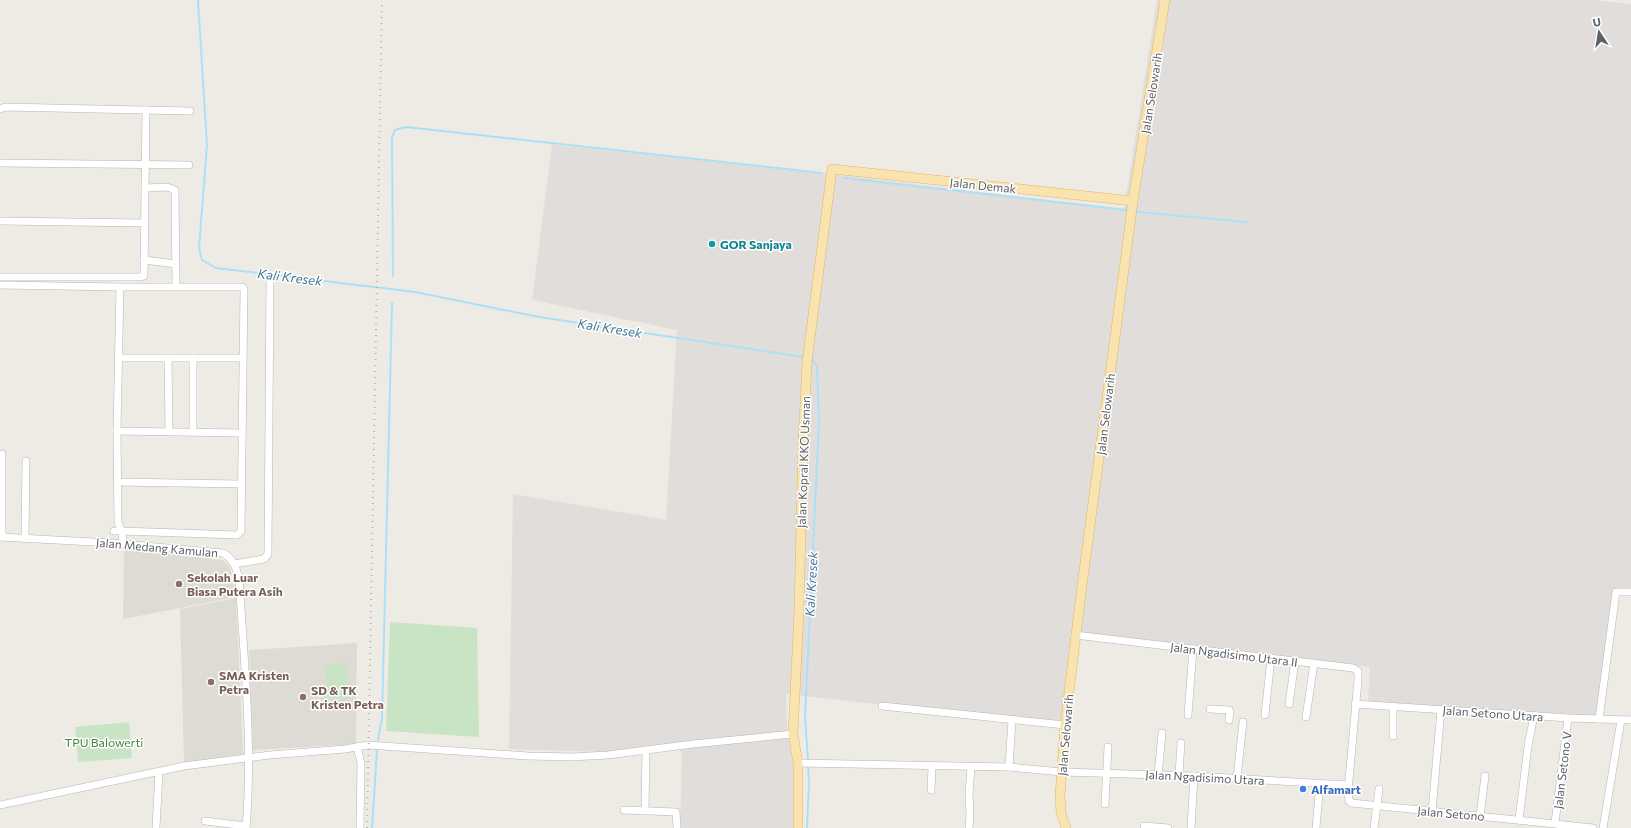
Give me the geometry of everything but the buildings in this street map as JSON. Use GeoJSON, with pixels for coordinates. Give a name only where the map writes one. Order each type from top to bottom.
{"type":"FeatureCollection","features":[{"type":"Feature","properties":{"kind":"main road","name":"Jalan Selowarih"},"geometry":{"type":"LineString","coordinates":[[1066,828],[1060,804],[1065,725],[1075,635],[1133,201],[1165,0]]}},
{"type":"Feature","properties":{"kind":"main road","name":"Jalan Demak"},"geometry":{"type":"LineString","coordinates":[[832,169],[1133,201]]}},
{"type":"Feature","properties":{"kind":"main road","name":"Jalan Kopral KKO Usman"},"geometry":{"type":"LineString","coordinates":[[798,828],[803,763],[793,734],[807,359],[832,169]]}},
{"type":"Feature","properties":{"kind":"street"},"geometry":{"type":"LineString","coordinates":[[0,109],[5,107],[190,111]]}},
{"type":"Feature","properties":{"kind":"street"},"geometry":{"type":"LineString","coordinates":[[0,277],[141,277],[144,273],[146,110]]}},
{"type":"Feature","properties":{"kind":"street"},"geometry":{"type":"LineString","coordinates":[[0,164],[190,165]]}},
{"type":"Feature","properties":{"kind":"street"},"geometry":{"type":"LineString","coordinates":[[145,188],[168,187],[174,190],[176,286]]}},
{"type":"Feature","properties":{"kind":"street"},"geometry":{"type":"LineString","coordinates":[[0,221],[144,223]]}},
{"type":"Feature","properties":{"kind":"street"},"geometry":{"type":"LineString","coordinates":[[144,260],[176,264]]}},
{"type":"Feature","properties":{"kind":"street"},"geometry":{"type":"LineString","coordinates":[[234,564],[264,559],[268,554],[270,280]]}},
{"type":"Feature","properties":{"kind":"street"},"geometry":{"type":"LineString","coordinates":[[0,285],[242,287],[244,289],[240,484],[241,531],[237,535],[114,531]]}},
{"type":"Feature","properties":{"kind":"street"},"geometry":{"type":"LineString","coordinates":[[112,542],[114,531],[118,522],[117,431],[120,287]]}},
{"type":"Feature","properties":{"kind":"street"},"geometry":{"type":"LineString","coordinates":[[119,358],[242,358]]}},
{"type":"Feature","properties":{"kind":"street"},"geometry":{"type":"LineString","coordinates":[[168,358],[168,431]]}},
{"type":"Feature","properties":{"kind":"street"},"geometry":{"type":"LineString","coordinates":[[193,358],[194,432]]}},
{"type":"Feature","properties":{"kind":"street"},"geometry":{"type":"LineString","coordinates":[[117,431],[168,431],[241,434]]}},
{"type":"Feature","properties":{"kind":"street"},"geometry":{"type":"LineString","coordinates":[[1,537],[2,454]]}},
{"type":"Feature","properties":{"kind":"street"},"geometry":{"type":"LineString","coordinates":[[25,538],[26,461]]}},
{"type":"Feature","properties":{"kind":"street"},"geometry":{"type":"LineString","coordinates":[[118,482],[240,484]]}},
{"type":"Feature","properties":{"kind":"street"},"geometry":{"type":"LineString","coordinates":[[118,522],[122,531],[123,544]]}},
{"type":"Feature","properties":{"kind":"street","name":"Jalan Medang Kamulan"},"geometry":{"type":"LineString","coordinates":[[1,537],[112,542],[223,553],[229,557],[234,564],[239,578],[245,670],[248,757],[246,827]]}},
{"type":"Feature","properties":{"kind":"street"},"geometry":{"type":"LineString","coordinates":[[1599,719],[1617,592],[1631,592]]}},
{"type":"Feature","properties":{"kind":"street","name":"Jalan Ngadisimo Utara II"},"geometry":{"type":"LineString","coordinates":[[1075,635],[1345,666],[1358,671],[1355,704]]}},
{"type":"Feature","properties":{"kind":"street"},"geometry":{"type":"LineString","coordinates":[[1188,715],[1193,649]]}},
{"type":"Feature","properties":{"kind":"street"},"geometry":{"type":"LineString","coordinates":[[1265,715],[1272,658]]}},
{"type":"Feature","properties":{"kind":"street"},"geometry":{"type":"LineString","coordinates":[[1289,704],[1295,661]]}},
{"type":"Feature","properties":{"kind":"street"},"geometry":{"type":"LineString","coordinates":[[1306,717],[1314,663]]}},
{"type":"Feature","properties":{"kind":"street"},"geometry":{"type":"LineString","coordinates":[[1348,785],[1355,704]]}},
{"type":"Feature","properties":{"kind":"street","name":"Jalan Setono Utara"},"geometry":{"type":"LineString","coordinates":[[1355,704],[1568,718],[1631,720]]}},
{"type":"Feature","properties":{"kind":"street"},"geometry":{"type":"LineString","coordinates":[[882,706],[1065,725]]}},
{"type":"Feature","properties":{"kind":"street"},"geometry":{"type":"LineString","coordinates":[[1393,707],[1393,736]]}},
{"type":"Feature","properties":{"kind":"street"},"geometry":{"type":"LineString","coordinates":[[1210,709],[1229,714]]}},
{"type":"Feature","properties":{"kind":"street"},"geometry":{"type":"LineString","coordinates":[[1432,811],[1441,710]]}},
{"type":"Feature","properties":{"kind":"street"},"geometry":{"type":"LineString","coordinates":[[1519,820],[1528,746],[1534,715]]}},
{"type":"Feature","properties":{"kind":"street","name":"Jalan Setono V"},"geometry":{"type":"LineString","coordinates":[[1555,823],[1568,718]]}},
{"type":"Feature","properties":{"kind":"street"},"geometry":{"type":"LineString","coordinates":[[1009,767],[1012,720]]}},
{"type":"Feature","properties":{"kind":"street"},"geometry":{"type":"LineString","coordinates":[[1603,828],[1621,720]]}},
{"type":"Feature","properties":{"kind":"street"},"geometry":{"type":"LineString","coordinates":[[1237,778],[1243,722]]}},
{"type":"Feature","properties":{"kind":"street"},"geometry":{"type":"LineString","coordinates":[[1158,775],[1162,733]]}},
{"type":"Feature","properties":{"kind":"street"},"geometry":{"type":"LineString","coordinates":[[0,804],[184,766],[248,757],[368,745],[528,756],[571,757],[608,755],[793,734]]}},
{"type":"Feature","properties":{"kind":"street"},"geometry":{"type":"LineString","coordinates":[[1178,775],[1182,743]]}},
{"type":"Feature","properties":{"kind":"street"},"geometry":{"type":"LineString","coordinates":[[357,747],[361,763],[360,828]]}},
{"type":"Feature","properties":{"kind":"street"},"geometry":{"type":"LineString","coordinates":[[1105,804],[1108,747]]}},
{"type":"Feature","properties":{"kind":"street"},"geometry":{"type":"LineString","coordinates":[[645,811],[646,750]]}},
{"type":"Feature","properties":{"kind":"street","name":"Jalan Ngadisimo Utara"},"geometry":{"type":"LineString","coordinates":[[803,763],[932,767],[1009,767],[1062,772],[1178,775],[1348,785]]}},
{"type":"Feature","properties":{"kind":"street"},"geometry":{"type":"LineString","coordinates":[[931,790],[932,767]]}},
{"type":"Feature","properties":{"kind":"street"},"geometry":{"type":"LineString","coordinates":[[969,828],[971,767]]}},
{"type":"Feature","properties":{"kind":"street"},"geometry":{"type":"LineString","coordinates":[[156,828],[159,772]]}},
{"type":"Feature","properties":{"kind":"street"},"geometry":{"type":"LineString","coordinates":[[1191,828],[1194,776]]}},
{"type":"Feature","properties":{"kind":"street"},"geometry":{"type":"LineString","coordinates":[[1480,816],[1485,776]]}},
{"type":"Feature","properties":{"kind":"street"},"geometry":{"type":"LineString","coordinates":[[1316,828],[1320,783]]}},
{"type":"Feature","properties":{"kind":"street","name":"Jalan Setono"},"geometry":{"type":"LineString","coordinates":[[1348,785],[1349,801],[1357,805],[1555,823],[1566,826],[1589,828]]}},
{"type":"Feature","properties":{"kind":"street"},"geometry":{"type":"LineString","coordinates":[[1374,828],[1379,789]]}},
{"type":"Feature","properties":{"kind":"street"},"geometry":{"type":"LineString","coordinates":[[624,810],[676,812],[677,828]]}},
{"type":"Feature","properties":{"kind":"street"},"geometry":{"type":"LineString","coordinates":[[205,821],[246,827]]}},
{"type":"Feature","properties":{"kind":"street"},"geometry":{"type":"LineString","coordinates":[[1144,826],[1168,828]]}},
{"type":"Feature","properties":{"kind":"shaded area"},"geometry":{"type":"Polygon","coordinates":[[[1157,0],[1593,0],[1631,4],[1631,590],[1615,589],[1596,716],[1368,701],[1370,667],[1074,632],[1065,725],[786,694],[787,730],[794,769],[796,828],[680,828],[682,758],[680,742],[606,752],[509,749],[513,494],[666,520],[677,330],[532,300],[552,145],[736,163],[1124,209],[1157,0]]]}},
{"type":"Feature","properties":{"kind":"shaded area","name":"Sekolah Luar Biasa Putera Asih"},"geometry":{"type":"Polygon","coordinates":[[[124,548],[222,560],[227,564],[231,571],[236,597],[123,619],[124,548]]]}},
{"type":"Feature","properties":{"kind":"shaded area","name":"SMA Kristen Petra"},"geometry":{"type":"Polygon","coordinates":[[[236,598],[243,754],[184,763],[180,609],[236,598]]]}},
{"type":"Feature","properties":{"kind":"shaded area","name":"SD & TK Kristen Petra"},"geometry":{"type":"Polygon","coordinates":[[[357,643],[356,744],[253,750],[249,650],[357,643]]]}},
{"type":"Feature","properties":{"kind":"green space"},"geometry":{"type":"Polygon","coordinates":[[[390,622],[477,628],[479,737],[386,731],[390,622]]]}},
{"type":"Feature","properties":{"kind":"green space"},"geometry":{"type":"Polygon","coordinates":[[[346,663],[349,699],[328,700],[325,665],[346,663]]]}},
{"type":"Feature","properties":{"kind":"green space","name":"TPU Balowerti"},"geometry":{"type":"Polygon","coordinates":[[[129,722],[132,758],[78,762],[75,727],[129,722]]]}},
{"type":"Feature","properties":{"kind":"waterway","name":"Kali Kresek"},"geometry":{"type":"LineString","coordinates":[[198,0],[207,145],[199,248],[202,260],[216,268],[415,292],[539,317],[804,357]]}},
{"type":"Feature","properties":{"kind":"waterway"},"geometry":{"type":"LineString","coordinates":[[393,276],[392,138],[395,130],[406,127],[822,173]]}},
{"type":"Feature","properties":{"kind":"waterway"},"geometry":{"type":"LineString","coordinates":[[844,178],[1127,210]]}},
{"type":"Feature","properties":{"kind":"waterway"},"geometry":{"type":"LineString","coordinates":[[1138,212],[1247,222]]}},
{"type":"Feature","properties":{"kind":"waterway"},"geometry":{"type":"LineString","coordinates":[[378,740],[382,718],[392,303]]}},
{"type":"Feature","properties":{"kind":"waterway","name":"Kali Kresek"},"geometry":{"type":"LineString","coordinates":[[808,761],[805,717],[819,422],[817,367],[811,358]]}},
{"type":"Feature","properties":{"kind":"waterway"},"geometry":{"type":"LineString","coordinates":[[372,828],[377,750]]}},
{"type":"Feature","properties":{"kind":"waterway","name":"Kali Kresek"},"geometry":{"type":"LineString","coordinates":[[807,828],[809,783],[808,765]]}},
{"type":"Feature","properties":{"kind":"railway"},"geometry":{"type":"LineString","coordinates":[[367,828],[382,0]]}},
{"type":"Feature","properties":{"kind":"place","name":"GOR Sanjaya"},"geometry":{"type":"Point","coordinates":[712,244]}},
{"type":"Feature","properties":{"kind":"place","name":"Sekolah Luar Biasa Putera Asih"},"geometry":{"type":"Point","coordinates":[179,584]}},
{"type":"Feature","properties":{"kind":"place","name":"SMA Kristen Petra"},"geometry":{"type":"Point","coordinates":[211,682]}},
{"type":"Feature","properties":{"kind":"place","name":"SD & TK Kristen Petra"},"geometry":{"type":"Point","coordinates":[303,697]}},
{"type":"Feature","properties":{"kind":"place","name":"Alfamart"},"geometry":{"type":"Point","coordinates":[1303,789]}}]}
